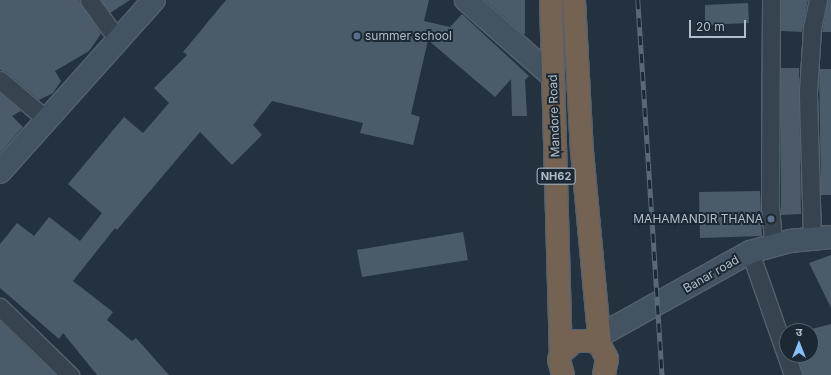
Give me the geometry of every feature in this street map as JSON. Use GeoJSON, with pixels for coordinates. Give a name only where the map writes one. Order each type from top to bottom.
{"type":"FeatureCollection","features":[{"type":"Feature","properties":{"kind":"highway","name":"Mandore Road"},"geometry":{"type":"LineString","coordinates":[[550,0],[558,368]]}},
{"type":"Feature","properties":{"kind":"highway","name":"Mandore Road"},"geometry":{"type":"LineString","coordinates":[[574,0],[582,152],[599,341],[607,359],[605,374]]}},
{"type":"Feature","properties":{"kind":"highway","name":"Mandore Road"},"geometry":{"type":"LineString","coordinates":[[558,368],[574,341],[599,341]]}},
{"type":"Feature","properties":{"kind":"street"},"geometry":{"type":"LineString","coordinates":[[89,0],[118,40]]}},
{"type":"Feature","properties":{"kind":"street"},"geometry":{"type":"LineString","coordinates":[[0,172],[154,0]]}},
{"type":"Feature","properties":{"kind":"street"},"geometry":{"type":"LineString","coordinates":[[466,0],[552,76]]}},
{"type":"Feature","properties":{"kind":"street"},"geometry":{"type":"LineString","coordinates":[[771,0],[770,206],[773,244]]}},
{"type":"Feature","properties":{"kind":"street"},"geometry":{"type":"LineString","coordinates":[[818,0],[812,28],[808,92],[821,237]]}},
{"type":"Feature","properties":{"kind":"street"},"geometry":{"type":"LineString","coordinates":[[0,80],[47,120]]}},
{"type":"Feature","properties":{"kind":"street","name":"Banar road"},"geometry":{"type":"LineString","coordinates":[[599,341],[750,252],[773,244],[821,237]]}},
{"type":"Feature","properties":{"kind":"street"},"geometry":{"type":"LineString","coordinates":[[750,252],[793,375]]}},
{"type":"Feature","properties":{"kind":"street"},"geometry":{"type":"LineString","coordinates":[[0,307],[70,375]]}},
{"type":"Feature","properties":{"kind":"building"},"geometry":{"type":"Polygon","coordinates":[[[0,0],[79,0],[101,34],[89,51],[55,71],[61,81],[53,93],[39,100],[6,72],[0,70],[0,0]]]}},
{"type":"Feature","properties":{"kind":"building"},"geometry":{"type":"Polygon","coordinates":[[[101,0],[130,0],[110,13],[101,0]]]}},
{"type":"Feature","properties":{"kind":"building"},"geometry":{"type":"Polygon","coordinates":[[[226,0],[429,0],[424,21],[450,27],[462,14],[529,76],[525,80],[527,116],[512,116],[511,79],[495,97],[428,40],[411,114],[420,117],[413,145],[360,133],[363,123],[272,101],[253,125],[262,135],[232,165],[200,132],[117,230],[115,228],[73,281],[113,312],[107,320],[132,341],[136,338],[169,375],[97,375],[63,333],[59,339],[0,288],[0,244],[17,223],[34,236],[49,217],[80,241],[102,213],[68,184],[124,117],[143,133],[169,103],[154,88],[187,55],[183,52],[226,0]]]}},
{"type":"Feature","properties":{"kind":"building"},"geometry":{"type":"Polygon","coordinates":[[[485,0],[525,0],[525,34],[523,34],[485,0]]]}},
{"type":"Feature","properties":{"kind":"building"},"geometry":{"type":"Polygon","coordinates":[[[781,0],[808,0],[802,32],[781,31],[781,0]]]}},
{"type":"Feature","properties":{"kind":"building"},"geometry":{"type":"Polygon","coordinates":[[[828,0],[831,0],[831,32],[822,32],[828,0]]]}},
{"type":"Feature","properties":{"kind":"building"},"geometry":{"type":"Polygon","coordinates":[[[748,3],[749,23],[705,25],[705,5],[748,3]]]}},
{"type":"Feature","properties":{"kind":"building"},"geometry":{"type":"Polygon","coordinates":[[[781,68],[799,68],[801,214],[781,215],[781,68]]]}},
{"type":"Feature","properties":{"kind":"building"},"geometry":{"type":"Polygon","coordinates":[[[819,69],[831,69],[831,195],[821,195],[819,69]]]}},
{"type":"Feature","properties":{"kind":"building"},"geometry":{"type":"Polygon","coordinates":[[[0,93],[21,111],[12,116],[23,127],[0,153],[0,93]]]}},
{"type":"Feature","properties":{"kind":"building"},"geometry":{"type":"Polygon","coordinates":[[[760,191],[762,236],[700,238],[699,192],[760,191]]]}},
{"type":"Feature","properties":{"kind":"building"},"geometry":{"type":"Polygon","coordinates":[[[463,232],[468,260],[362,277],[357,250],[463,232]]]}},
{"type":"Feature","properties":{"kind":"building"},"geometry":{"type":"Polygon","coordinates":[[[831,255],[831,308],[809,263],[831,255]]]}},
{"type":"Feature","properties":{"kind":"building"},"geometry":{"type":"Polygon","coordinates":[[[0,321],[56,375],[0,375],[0,321]]]}},
{"type":"Feature","properties":{"kind":"building"},"geometry":{"type":"Polygon","coordinates":[[[831,324],[831,375],[803,375],[799,363],[819,363],[819,327],[831,324]]]}},
{"type":"Feature","properties":{"kind":"railway"},"geometry":{"type":"LineString","coordinates":[[638,0],[662,375]]}},
{"type":"Feature","properties":{"kind":"place","name":"summer school"},"geometry":{"type":"Point","coordinates":[357,36]}},
{"type":"Feature","properties":{"kind":"place","name":"MAHAMANDIR THANA"},"geometry":{"type":"Point","coordinates":[771,219]}}]}
